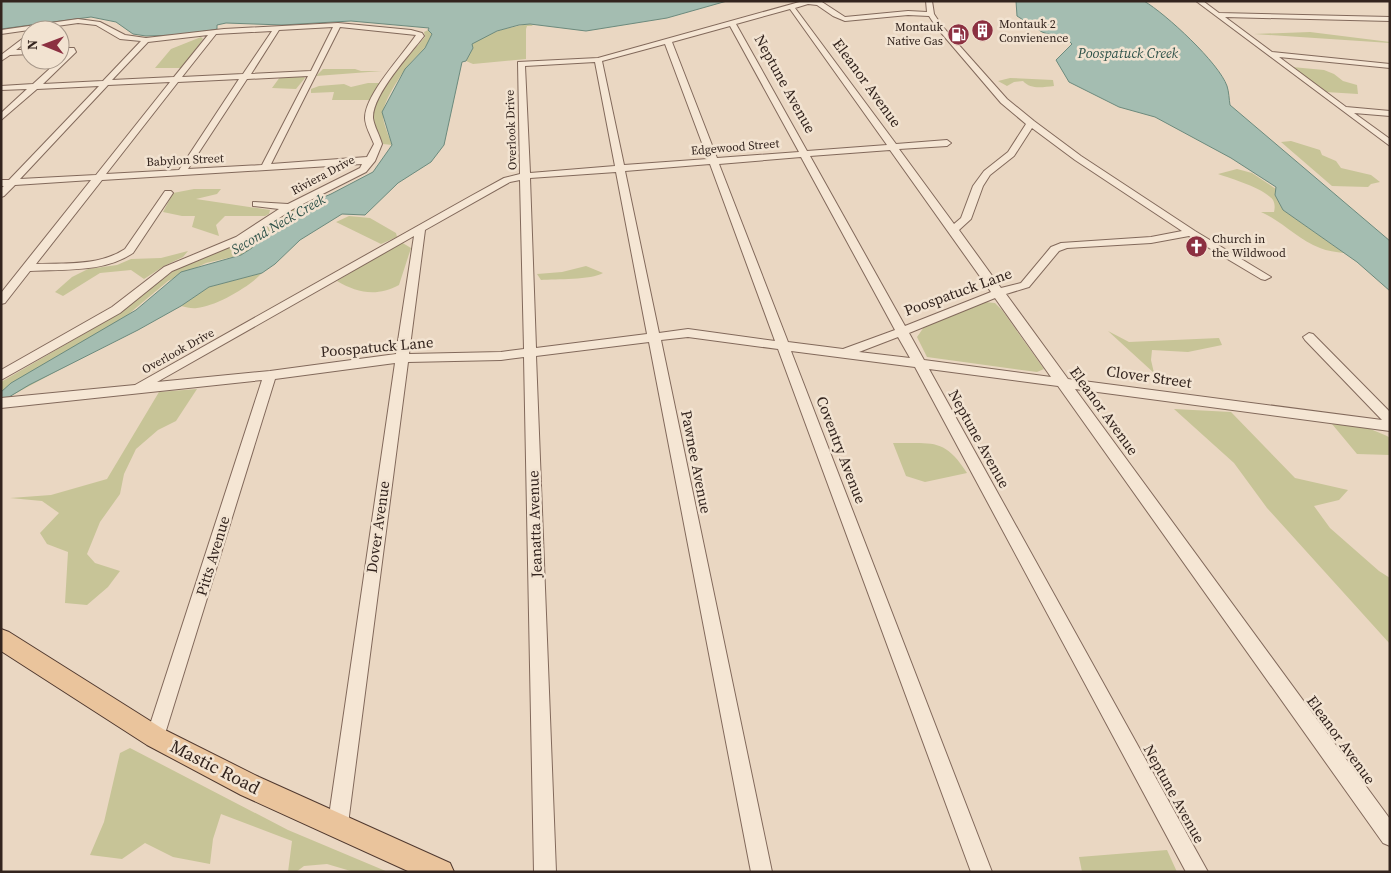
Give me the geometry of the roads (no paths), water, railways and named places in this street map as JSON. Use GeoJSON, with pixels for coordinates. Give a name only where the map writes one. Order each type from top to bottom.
{"type":"FeatureCollection","features":[{"type":"Feature","properties":{"kind":"main road","name":"Mastic Road"},"geometry":{"type":"LineString","coordinates":[[1,639],[156,738],[250,786],[441,872]]}},
{"type":"Feature","properties":{"kind":"street"},"geometry":{"type":"LineString","coordinates":[[929,1],[931,14],[936,23],[1004,101],[1078,158],[1191,233],[1265,277]]}},
{"type":"Feature","properties":{"kind":"street"},"geometry":{"type":"LineString","coordinates":[[1199,1],[1390,143]]}},
{"type":"Feature","properties":{"kind":"street","name":"Overlook Drive"},"geometry":{"type":"LineString","coordinates":[[136,388],[507,180],[525,176],[521,64],[598,60],[808,2],[817,2],[825,5],[840,18],[845,19],[908,13],[931,14]]}},
{"type":"Feature","properties":{"kind":"street","name":"Eleanor Avenue"},"geometry":{"type":"LineString","coordinates":[[791,6],[1390,836]]}},
{"type":"Feature","properties":{"kind":"street"},"geometry":{"type":"LineString","coordinates":[[1217,14],[1390,19]]}},
{"type":"Feature","properties":{"kind":"street","name":"Riviera Drive"},"geometry":{"type":"LineString","coordinates":[[1,376],[116,310],[168,269],[240,239],[290,207],[363,170],[370,161],[378,144],[369,119],[371,106],[393,69],[420,38],[420,34],[338,26],[277,28],[146,40],[123,37],[98,23],[70,21]]}},
{"type":"Feature","properties":{"kind":"street","name":"Neptune Avenue"},"geometry":{"type":"LineString","coordinates":[[732,22],[1198,872]]}},
{"type":"Feature","properties":{"kind":"street"},"geometry":{"type":"LineString","coordinates":[[266,167],[338,26]]}},
{"type":"Feature","properties":{"kind":"street"},"geometry":{"type":"LineString","coordinates":[[182,173],[277,28]]}},
{"type":"Feature","properties":{"kind":"street","name":"Riviera Drive"},"geometry":{"type":"LineString","coordinates":[[1,32],[20,30]]}},
{"type":"Feature","properties":{"kind":"street"},"geometry":{"type":"LineString","coordinates":[[1,301],[213,33]]}},
{"type":"Feature","properties":{"kind":"street"},"geometry":{"type":"LineString","coordinates":[[1,194],[146,40]]}},
{"type":"Feature","properties":{"kind":"street","name":"Coventry Avenue"},"geometry":{"type":"LineString","coordinates":[[668,41],[785,346],[982,872]]}},
{"type":"Feature","properties":{"kind":"street"},"geometry":{"type":"LineString","coordinates":[[1,59],[20,44]]}},
{"type":"Feature","properties":{"kind":"street"},"geometry":{"type":"LineString","coordinates":[[9,53],[20,52]]}},
{"type":"Feature","properties":{"kind":"street"},"geometry":{"type":"LineString","coordinates":[[1270,54],[1390,66]]}},
{"type":"Feature","properties":{"kind":"street","name":"Pawnee Avenue"},"geometry":{"type":"LineString","coordinates":[[598,60],[762,872]]}},
{"type":"Feature","properties":{"kind":"street"},"geometry":{"type":"LineString","coordinates":[[1,118],[53,70]]}},
{"type":"Feature","properties":{"kind":"street"},"geometry":{"type":"LineString","coordinates":[[1,88],[314,73]]}},
{"type":"Feature","properties":{"kind":"street"},"geometry":{"type":"LineString","coordinates":[[1345,109],[1390,114]]}},
{"type":"Feature","properties":{"kind":"street"},"geometry":{"type":"LineString","coordinates":[[953,230],[966,219],[978,186],[987,173],[1011,154],[1031,123]]}},
{"type":"Feature","properties":{"kind":"street","name":"Edgewood Street"},"geometry":{"type":"LineString","coordinates":[[525,176],[947,142]]}},
{"type":"Feature","properties":{"kind":"street","name":"Babylon Street"},"geometry":{"type":"LineString","coordinates":[[1,184],[370,161]]}},
{"type":"Feature","properties":{"kind":"street","name":"Jeanatta Avenue"},"geometry":{"type":"LineString","coordinates":[[525,176],[545,872]]}},
{"type":"Feature","properties":{"kind":"street"},"geometry":{"type":"LineString","coordinates":[[28,268],[105,263],[123,256],[129,251],[168,193]]}},
{"type":"Feature","properties":{"kind":"street"},"geometry":{"type":"LineString","coordinates":[[256,204],[290,207]]}},
{"type":"Feature","properties":{"kind":"street","name":"Dover Avenue"},"geometry":{"type":"LineString","coordinates":[[340,826],[339,816],[420,228]]}},
{"type":"Feature","properties":{"kind":"street","name":"Poospatuck Lane"},"geometry":{"type":"LineString","coordinates":[[842,352],[868,345],[981,298],[1025,285],[1055,249],[1065,245],[1151,240],[1191,233]]}},
{"type":"Feature","properties":{"kind":"street","name":"Poospatuck Lane"},"geometry":{"type":"LineString","coordinates":[[1,403],[270,375],[421,356],[482,358],[688,333],[785,346]]}},
{"type":"Feature","properties":{"kind":"street"},"geometry":{"type":"LineString","coordinates":[[1309,337],[1390,420]]}},
{"type":"Feature","properties":{"kind":"street","name":"Clover Street"},"geometry":{"type":"LineString","coordinates":[[785,346],[842,352],[920,365],[1390,426]]}},
{"type":"Feature","properties":{"kind":"street","name":"Pitts Avenue"},"geometry":{"type":"LineString","coordinates":[[156,738],[270,375]]}},
{"type":"Feature","properties":{"kind":"water","name":"Second Neck Creek"},"geometry":{"type":"Polygon","coordinates":[[[1,1],[727,1],[667,18],[586,31],[530,24],[519,25],[497,31],[472,44],[473,48],[466,61],[462,62],[444,145],[431,162],[398,183],[365,215],[342,214],[300,240],[275,264],[262,273],[209,287],[181,306],[138,330],[9,397],[1,398],[1,392],[11,383],[136,310],[181,272],[241,255],[299,208],[373,172],[392,145],[382,112],[405,69],[425,48],[432,34],[428,30],[429,28],[351,21],[282,25],[226,23],[217,25],[217,29],[213,30],[177,35],[146,36],[133,34],[116,22],[91,17],[68,20],[20,20],[20,26],[1,29],[1,1]]]}},
{"type":"Feature","properties":{"kind":"water","name":"Poospatuck Creek"},"geometry":{"type":"Polygon","coordinates":[[[1016,1],[1144,1],[1154,7],[1191,40],[1214,65],[1227,86],[1230,105],[1390,241],[1390,291],[1357,262],[1283,210],[1275,195],[1276,187],[1231,158],[1155,117],[1119,107],[1069,82],[1056,60],[1072,44],[1069,41],[1042,32],[1017,16],[1016,1]]]}},
{"type":"Feature","properties":{"kind":"place","name":"Montauk 2 Convienence"},"geometry":{"type":"Point","coordinates":[983,31]}},
{"type":"Feature","properties":{"kind":"place","name":"Montauk Native Gas"},"geometry":{"type":"Point","coordinates":[959,34]}},
{"type":"Feature","properties":{"kind":"place","name":"Church in the Wildwood"},"geometry":{"type":"Point","coordinates":[1196,246]}}]}
